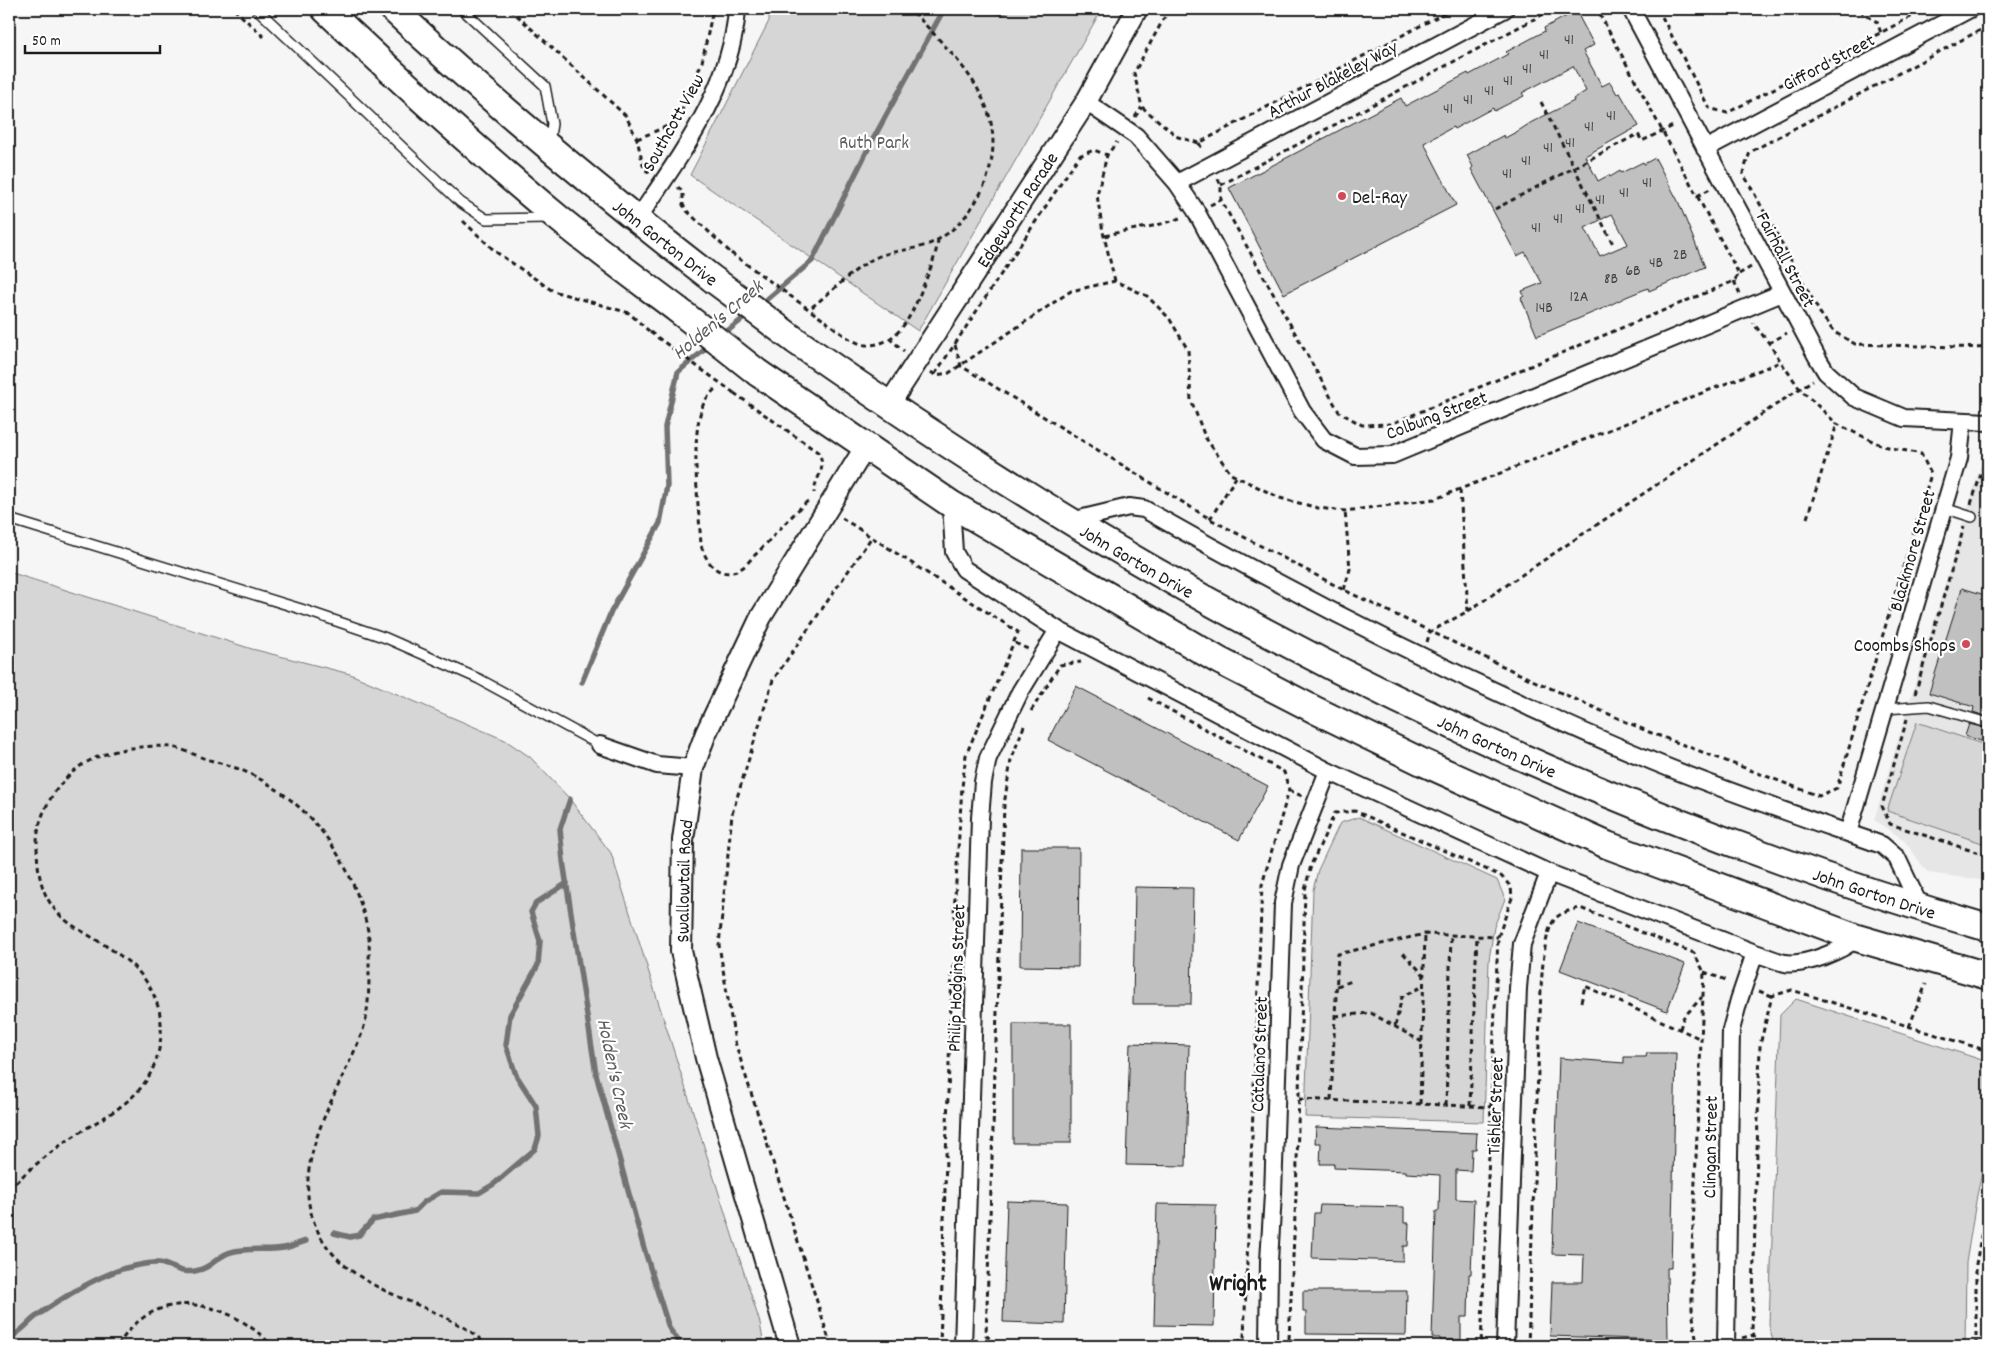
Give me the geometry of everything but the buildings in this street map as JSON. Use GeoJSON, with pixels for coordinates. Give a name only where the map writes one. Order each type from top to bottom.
{"type":"FeatureCollection","features":[{"type":"Feature","properties":{"kind":"main road"},"geometry":{"type":"LineString","coordinates":[[326,9],[384,64],[558,218],[758,373],[951,504],[1218,660],[1422,762],[1607,845],[1858,938],[1988,976]]}},
{"type":"Feature","properties":{"kind":"main road","name":"John Gorton Drive"},"geometry":{"type":"LineString","coordinates":[[393,9],[548,148],[714,280],[888,406],[1111,546],[1232,614],[1334,668],[1455,727],[1602,791],[1718,837],[1926,910],[1988,928]]}},
{"type":"Feature","properties":{"kind":"main road"},"geometry":{"type":"LineString","coordinates":[[1926,910],[1988,910]]}},
{"type":"Feature","properties":{"kind":"street","name":"Southcott View"},"geometry":{"type":"LineString","coordinates":[[637,220],[695,130],[717,87],[732,40],[737,9]]}},
{"type":"Feature","properties":{"kind":"street","name":"Edgeworth Parade"},"geometry":{"type":"LineString","coordinates":[[888,406],[1086,102],[1137,9]]}},
{"type":"Feature","properties":{"kind":"street","name":"Arthur Blakeley Way"},"geometry":{"type":"LineString","coordinates":[[1177,183],[1505,9]]}},
{"type":"Feature","properties":{"kind":"street","name":"Fairhall Street"},"geometry":{"type":"LineString","coordinates":[[1631,9],[1826,372],[1854,397],[1904,418],[1988,422]]}},
{"type":"Feature","properties":{"kind":"street","name":"Gifford Street"},"geometry":{"type":"LineString","coordinates":[[1705,149],[1970,9]]}},
{"type":"Feature","properties":{"kind":"street","name":"Colbung Street"},"geometry":{"type":"LineString","coordinates":[[1086,102],[1136,136],[1177,183],[1196,211],[1302,411],[1324,440],[1355,456],[1392,455],[1782,293]]}},
{"type":"Feature","properties":{"kind":"street","name":"Blackmore Street"},"geometry":{"type":"LineString","coordinates":[[1848,833],[1959,458],[1963,421]]}},
{"type":"Feature","properties":{"kind":"street","name":"Swallowtail Road"},"geometry":{"type":"LineString","coordinates":[[790,1346],[706,1058],[681,951],[683,840],[693,768],[706,733],[761,617],[866,446]]}},
{"type":"Feature","properties":{"kind":"street"},"geometry":{"type":"LineString","coordinates":[[951,504],[954,552],[964,569],[1058,630],[1328,771],[1549,873],[1755,953],[1786,963],[1804,962],[1846,947],[1858,938]]}},
{"type":"Feature","properties":{"kind":"street"},"geometry":{"type":"LineString","coordinates":[[1071,521],[1129,507],[1144,510],[1250,570],[1339,616],[1449,670],[1585,732],[1654,762],[1882,845],[1897,858],[1926,910]]}},
{"type":"Feature","properties":{"kind":"street","name":"Philip Hodgins Street"},"geometry":{"type":"LineString","coordinates":[[963,1346],[980,818],[983,782],[988,758],[1020,692],[1058,630]]}},
{"type":"Feature","properties":{"kind":"street"},"geometry":{"type":"LineString","coordinates":[[600,745],[657,764],[693,768]]}},
{"type":"Feature","properties":{"kind":"street","name":"Catalano Street"},"geometry":{"type":"LineString","coordinates":[[1268,1346],[1269,1261],[1283,903],[1291,865],[1328,771]]}},
{"type":"Feature","properties":{"kind":"street","name":"Tishler Street"},"geometry":{"type":"LineString","coordinates":[[1505,1346],[1518,988],[1522,944],[1549,873]]}},
{"type":"Feature","properties":{"kind":"street","name":"Clingan Street"},"geometry":{"type":"LineString","coordinates":[[1726,1346],[1731,1030],[1755,953]]}},
{"type":"Feature","properties":{"kind":"lane"},"geometry":{"type":"LineString","coordinates":[[257,9],[460,202],[486,219],[558,218]]}},
{"type":"Feature","properties":{"kind":"lane"},"geometry":{"type":"LineString","coordinates":[[462,9],[545,86],[552,124],[548,148]]}},
{"type":"Feature","properties":{"kind":"lane"},"geometry":{"type":"LineString","coordinates":[[1944,508],[1970,516]]}},
{"type":"Feature","properties":{"kind":"lane"},"geometry":{"type":"LineString","coordinates":[[9,519],[301,609],[386,638],[479,679],[600,745]]}},
{"type":"Feature","properties":{"kind":"lane"},"geometry":{"type":"LineString","coordinates":[[1885,709],[1928,706],[1988,723]]}},
{"type":"Feature","properties":{"kind":"path"},"geometry":{"type":"LineString","coordinates":[[510,9],[626,116],[637,139],[644,168]]}},
{"type":"Feature","properties":{"kind":"path"},"geometry":{"type":"LineString","coordinates":[[637,139],[677,122],[702,62],[713,9]]}},
{"type":"Feature","properties":{"kind":"path"},"geometry":{"type":"LineString","coordinates":[[812,307],[872,260],[923,247],[938,240],[962,221],[973,206],[989,170],[992,155],[991,118],[983,97],[961,65],[911,9]]}},
{"type":"Feature","properties":{"kind":"path"},"geometry":{"type":"LineString","coordinates":[[1169,9],[1134,73],[1142,107],[1178,137],[1199,143],[1452,9]]}},
{"type":"Feature","properties":{"kind":"path"},"geometry":{"type":"LineString","coordinates":[[1553,9],[1221,185],[1221,200],[1339,412],[1362,425],[1392,424],[1734,281],[1739,274],[1597,9]]}},
{"type":"Feature","properties":{"kind":"path"},"geometry":{"type":"LineString","coordinates":[[1658,9],[1709,108],[1727,112],[1926,9]]}},
{"type":"Feature","properties":{"kind":"path"},"geometry":{"type":"LineString","coordinates":[[1861,9],[1863,13],[1878,22],[1881,33]]}},
{"type":"Feature","properties":{"kind":"path"},"geometry":{"type":"LineString","coordinates":[[1988,26],[1750,152],[1743,174],[1820,313],[1834,332],[1856,344],[1988,348]]}},
{"type":"Feature","properties":{"kind":"path"},"geometry":{"type":"LineString","coordinates":[[1541,102],[1613,244]]}},
{"type":"Feature","properties":{"kind":"path"},"geometry":{"type":"LineString","coordinates":[[1116,281],[1097,195],[1107,155],[1142,107]]}},
{"type":"Feature","properties":{"kind":"path"},"geometry":{"type":"LineString","coordinates":[[1495,209],[1638,134],[1642,142]]}},
{"type":"Feature","properties":{"kind":"path"},"geometry":{"type":"LineString","coordinates":[[1107,155],[1094,150],[1079,156],[935,375],[949,373],[961,366],[1071,291],[1116,281],[1147,296],[1169,318],[1188,350],[1191,400],[1205,437],[1231,474],[1280,498],[1318,508],[1345,511],[1434,499],[1781,362]]}},
{"type":"Feature","properties":{"kind":"path"},"geometry":{"type":"LineString","coordinates":[[680,188],[683,192],[683,205],[687,211],[731,253],[860,344],[874,344],[889,338],[900,330],[914,310],[935,256],[938,240]]}},
{"type":"Feature","properties":{"kind":"path"},"geometry":{"type":"LineString","coordinates":[[1105,236],[1170,222]]}},
{"type":"Feature","properties":{"kind":"path"},"geometry":{"type":"LineString","coordinates":[[955,345],[961,366],[1210,519],[1344,590],[1430,632],[1649,732],[1819,796],[1837,788],[1930,474],[1920,454],[1883,446],[1837,424],[1800,389],[1769,343],[1753,324]]}},
{"type":"Feature","properties":{"kind":"path"},"geometry":{"type":"LineString","coordinates":[[650,332],[815,449],[822,459],[822,472],[815,483],[813,497],[793,514],[766,545],[741,569],[727,573],[719,571],[708,564],[701,545],[696,441],[698,419],[702,407],[715,389]]}},
{"type":"Feature","properties":{"kind":"path"},"geometry":{"type":"LineString","coordinates":[[1430,632],[1468,611],[1800,389]]}},
{"type":"Feature","properties":{"kind":"path"},"geometry":{"type":"LineString","coordinates":[[1807,518],[1837,424]]}},
{"type":"Feature","properties":{"kind":"path"},"geometry":{"type":"LineString","coordinates":[[1988,462],[1984,465],[1882,806],[1890,824],[1988,856]]}},
{"type":"Feature","properties":{"kind":"path"},"geometry":{"type":"LineString","coordinates":[[1210,519],[1236,477]]}},
{"type":"Feature","properties":{"kind":"path"},"geometry":{"type":"LineString","coordinates":[[1460,490],[1468,611]]}},
{"type":"Feature","properties":{"kind":"path"},"geometry":{"type":"LineString","coordinates":[[1344,590],[1350,569],[1345,511]]}},
{"type":"Feature","properties":{"kind":"path"},"geometry":{"type":"LineString","coordinates":[[831,1346],[735,1042],[719,945],[732,814],[773,680],[871,538],[1018,632],[966,755],[962,787],[954,913],[960,936]]}},
{"type":"Feature","properties":{"kind":"path"},"geometry":{"type":"LineString","coordinates":[[1064,1346],[996,1345],[986,1335],[1004,805],[1012,760],[1027,718],[1060,665],[1080,661],[1088,666]]}},
{"type":"Feature","properties":{"kind":"path"},"geometry":{"type":"LineString","coordinates":[[1148,698],[1284,772],[1289,790],[1262,885],[1244,1337],[1234,1346]]}},
{"type":"Feature","properties":{"kind":"path"},"geometry":{"type":"LineString","coordinates":[[9,1189],[44,1158],[74,1136],[110,1114],[140,1090],[152,1072],[160,1044],[161,1020],[153,991],[144,978],[133,964],[71,925],[56,911],[46,896],[40,882],[37,852],[38,831],[47,804],[60,786],[80,767],[107,753],[142,748],[173,747],[247,772],[287,797],[311,819],[338,852],[356,890],[369,934],[369,982],[363,1029],[311,1155],[307,1188],[311,1214],[327,1250],[341,1263],[356,1274],[394,1295],[449,1319],[475,1333],[487,1346]]}},
{"type":"Feature","properties":{"kind":"path"},"geometry":{"type":"LineString","coordinates":[[1298,1346],[1289,1339],[1305,890],[1311,865],[1335,813],[1355,811],[1501,876],[1511,887],[1512,898],[1498,937],[1481,1346]]}},
{"type":"Feature","properties":{"kind":"path"},"geometry":{"type":"LineString","coordinates":[[1528,1346],[1541,989],[1545,948],[1554,920],[1565,912],[1580,908],[1694,953],[1704,972],[1692,1259],[1692,1309],[1697,1346]]}},
{"type":"Feature","properties":{"kind":"path"},"geometry":{"type":"LineString","coordinates":[[1420,1104],[1425,934]]}},
{"type":"Feature","properties":{"kind":"path"},"geometry":{"type":"LineString","coordinates":[[1331,1100],[1338,954],[1425,934],[1498,937]]}},
{"type":"Feature","properties":{"kind":"path"},"geometry":{"type":"LineString","coordinates":[[1446,1105],[1451,935]]}},
{"type":"Feature","properties":{"kind":"path"},"geometry":{"type":"LineString","coordinates":[[1470,1106],[1477,936]]}},
{"type":"Feature","properties":{"kind":"path"},"geometry":{"type":"LineString","coordinates":[[940,1346],[952,969],[961,948]]}},
{"type":"Feature","properties":{"kind":"path"},"geometry":{"type":"LineString","coordinates":[[1403,953],[1424,974]]}},
{"type":"Feature","properties":{"kind":"path"},"geometry":{"type":"LineString","coordinates":[[1337,986],[1352,981]]}},
{"type":"Feature","properties":{"kind":"path"},"geometry":{"type":"LineString","coordinates":[[1909,1026],[1926,984]]}},
{"type":"Feature","properties":{"kind":"path"},"geometry":{"type":"LineString","coordinates":[[1394,1026],[1402,997],[1423,986]]}},
{"type":"Feature","properties":{"kind":"path"},"geometry":{"type":"LineString","coordinates":[[1581,1002],[1585,986],[1701,1039]]}},
{"type":"Feature","properties":{"kind":"path"},"geometry":{"type":"LineString","coordinates":[[1758,1346],[1752,1330],[1760,1044],[1772,996],[1792,990],[1988,1052]]}},
{"type":"Feature","properties":{"kind":"path"},"geometry":{"type":"LineString","coordinates":[[1680,1028],[1683,1018],[1702,996]]}},
{"type":"Feature","properties":{"kind":"path"},"geometry":{"type":"LineString","coordinates":[[1335,1016],[1371,1013],[1422,1042]]}},
{"type":"Feature","properties":{"kind":"path"},"geometry":{"type":"LineString","coordinates":[[1299,1098],[1491,1107]]}},
{"type":"Feature","properties":{"kind":"path"},"geometry":{"type":"LineString","coordinates":[[1976,1346],[1976,1264],[1988,1199]]}},
{"type":"Feature","properties":{"kind":"path"},"geometry":{"type":"LineString","coordinates":[[118,1346],[133,1326],[146,1316],[158,1309],[188,1303],[223,1312],[248,1326],[272,1346]]}},
{"type":"Feature","properties":{"kind":"path"},"geometry":{"type":"LineString","coordinates":[[1985,1346],[1988,1340]]}},
{"type":"Feature","properties":{"kind":"shaded area"},"geometry":{"type":"Polygon","coordinates":[[[976,9],[1013,9],[1003,15],[976,9]]]}},
{"type":"Feature","properties":{"kind":"shaded area"},"geometry":{"type":"Polygon","coordinates":[[[1987,445],[1988,881],[1928,873],[1903,839],[1874,820],[1987,445]]]}},
{"type":"Feature","properties":{"kind":"green space","name":"Ruth Park"},"geometry":{"type":"Polygon","coordinates":[[[769,9],[1102,9],[918,331],[690,175],[769,21],[769,9]]]}},
{"type":"Feature","properties":{"kind":"green space"},"geometry":{"type":"Polygon","coordinates":[[[9,572],[252,649],[350,674],[505,740],[530,757],[568,797],[611,853],[760,1323],[764,1346],[9,1346],[9,572]]]}},
{"type":"Feature","properties":{"kind":"green space"},"geometry":{"type":"Polygon","coordinates":[[[1917,722],[1988,746],[1988,845],[1887,811],[1917,722]]]}},
{"type":"Feature","properties":{"kind":"green space"},"geometry":{"type":"Polygon","coordinates":[[[1359,817],[1497,880],[1505,899],[1494,927],[1489,960],[1484,1122],[1305,1117],[1313,890],[1318,870],[1340,823],[1359,817]]]}},
{"type":"Feature","properties":{"kind":"green space"},"geometry":{"type":"Polygon","coordinates":[[[1796,999],[1988,1062],[1988,1147],[1977,1195],[1966,1263],[1965,1346],[1774,1346],[1769,1324],[1780,1015],[1796,999]]]}},
{"type":"Feature","properties":{"kind":"waterway","name":"Holden's Creek"},"geometry":{"type":"LineString","coordinates":[[760,305],[812,261],[871,143],[944,9]]}},
{"type":"Feature","properties":{"kind":"waterway","name":"Holden's Creek"},"geometry":{"type":"LineString","coordinates":[[721,336],[749,314]]}},
{"type":"Feature","properties":{"kind":"waterway","name":"Holden's Creek"},"geometry":{"type":"LineString","coordinates":[[582,682],[611,612],[660,523],[667,486],[665,427],[678,372],[710,345]]}},
{"type":"Feature","properties":{"kind":"waterway","name":"Holden's Creek"},"geometry":{"type":"LineString","coordinates":[[570,799],[560,829],[563,861],[596,1074],[643,1245],[669,1328],[682,1346]]}},
{"type":"Feature","properties":{"kind":"waterway"},"geometry":{"type":"LineString","coordinates":[[334,1233],[350,1237],[359,1235],[373,1220],[415,1211],[424,1202],[441,1192],[479,1193],[494,1184],[535,1149],[539,1136],[536,1106],[516,1075],[506,1045],[510,1015],[538,965],[540,941],[531,912],[536,903],[567,883]]}},
{"type":"Feature","properties":{"kind":"waterway"},"geometry":{"type":"LineString","coordinates":[[9,1338],[38,1315],[68,1295],[89,1283],[122,1269],[140,1264],[159,1263],[189,1272],[206,1268],[231,1252],[284,1248],[306,1241]]}},
{"type":"Feature","properties":{"kind":"place","name":"Del-Ray"},"geometry":{"type":"Point","coordinates":[1342,196]}},
{"type":"Feature","properties":{"kind":"place","name":"Coombs Shops"},"geometry":{"type":"Point","coordinates":[1966,644]}},
{"type":"Feature","properties":{"kind":"district","name":"Wright"},"geometry":{"type":"Point","coordinates":[1238,1282]}}]}
